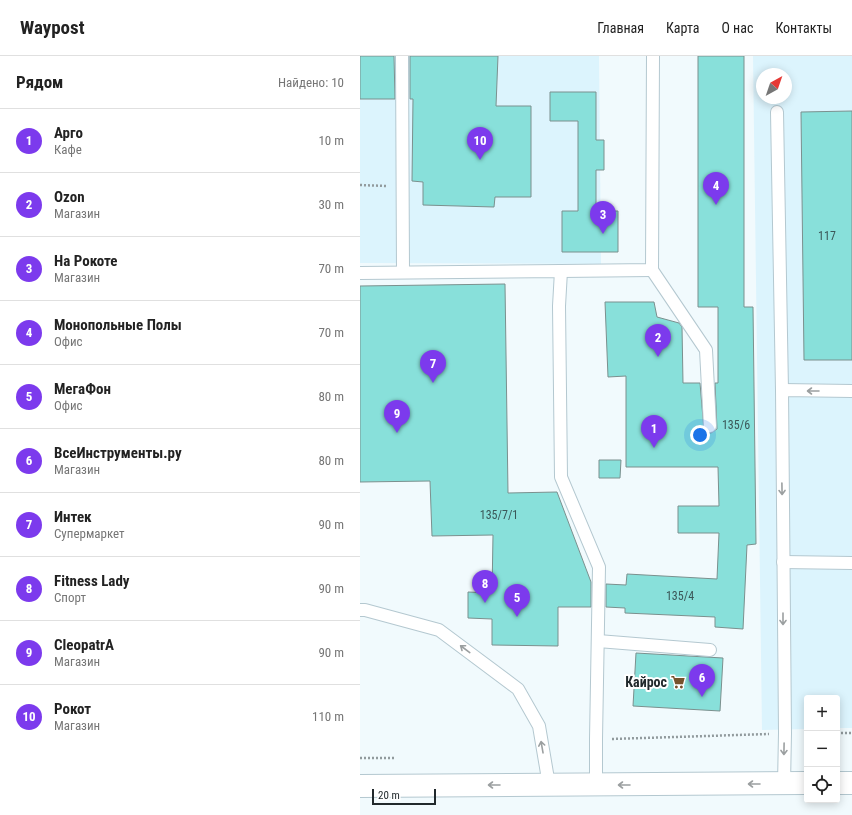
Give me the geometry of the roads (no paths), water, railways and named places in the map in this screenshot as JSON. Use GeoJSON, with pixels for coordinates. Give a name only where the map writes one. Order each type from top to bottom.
{"type":"FeatureCollection","features":[{"type":"Feature","properties":{"kind":"main road"},"geometry":{"type":"LineString","coordinates":[[360,786],[804,783]]}},
{"type":"Feature","properties":{"kind":"main road"},"geometry":{"type":"LineString","coordinates":[[840,783],[852,783]]}},
{"type":"Feature","properties":{"kind":"lane"},"geometry":{"type":"LineString","coordinates":[[402,56],[403,272]]}},
{"type":"Feature","properties":{"kind":"lane"},"geometry":{"type":"LineString","coordinates":[[653,56],[652,270],[706,350],[710,426]]}},
{"type":"Feature","properties":{"kind":"lane"},"geometry":{"type":"LineString","coordinates":[[777,112],[782,390],[785,733],[784,784]]}},
{"type":"Feature","properties":{"kind":"lane"},"geometry":{"type":"LineString","coordinates":[[360,273],[652,270]]}},
{"type":"Feature","properties":{"kind":"lane"},"geometry":{"type":"LineString","coordinates":[[561,271],[559,306],[561,477],[599,568],[596,785]]}},
{"type":"Feature","properties":{"kind":"lane"},"geometry":{"type":"LineString","coordinates":[[782,390],[852,391]]}},
{"type":"Feature","properties":{"kind":"lane"},"geometry":{"type":"LineString","coordinates":[[783,562],[852,563]]}},
{"type":"Feature","properties":{"kind":"lane"},"geometry":{"type":"LineString","coordinates":[[360,610],[365,610],[439,630],[518,689],[539,726],[549,785]]}},
{"type":"Feature","properties":{"kind":"lane"},"geometry":{"type":"LineString","coordinates":[[598,641],[710,650]]}},
{"type":"Feature","properties":{"kind":"place","name":"Рокот"},"geometry":{"type":"Point","coordinates":[480,160]}},
{"type":"Feature","properties":{"kind":"place","name":"Монопольные Полы"},"geometry":{"type":"Point","coordinates":[716,205]}},
{"type":"Feature","properties":{"kind":"place","name":"На Рокоте"},"geometry":{"type":"Point","coordinates":[603,234]}},
{"type":"Feature","properties":{"kind":"place","name":"Ozon"},"geometry":{"type":"Point","coordinates":[658,357]}},
{"type":"Feature","properties":{"kind":"place","name":"Интек"},"geometry":{"type":"Point","coordinates":[433,383]}},
{"type":"Feature","properties":{"kind":"place","name":"CleopatrA"},"geometry":{"type":"Point","coordinates":[397,433]}},
{"type":"Feature","properties":{"kind":"place","name":"Арго"},"geometry":{"type":"Point","coordinates":[654,448]}},
{"type":"Feature","properties":{"kind":"place","name":"Fitness Lady"},"geometry":{"type":"Point","coordinates":[485,603]}},
{"type":"Feature","properties":{"kind":"place","name":"МегаФон"},"geometry":{"type":"Point","coordinates":[517,617]}},
{"type":"Feature","properties":{"kind":"place","name":"Кайрос"},"geometry":{"type":"Point","coordinates":[678,682]}},
{"type":"Feature","properties":{"kind":"place","name":"ВсеИнструменты.ру"},"geometry":{"type":"Point","coordinates":[702,697]}}]}
